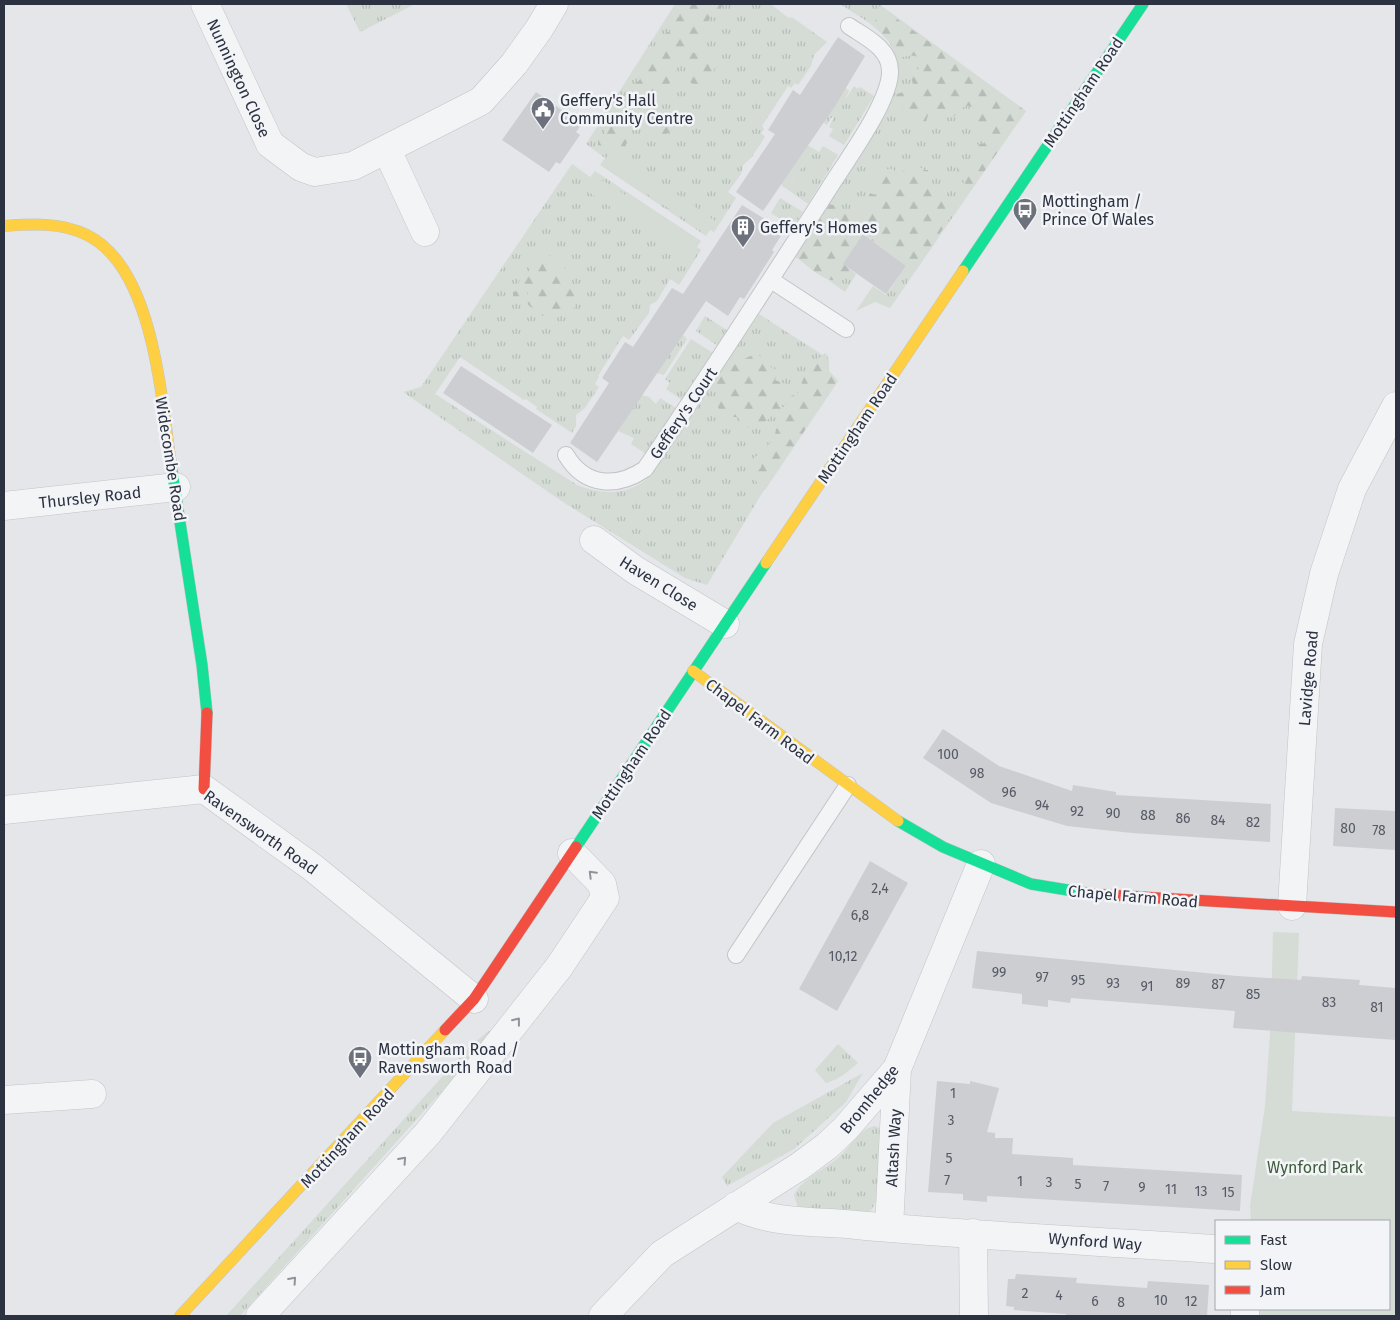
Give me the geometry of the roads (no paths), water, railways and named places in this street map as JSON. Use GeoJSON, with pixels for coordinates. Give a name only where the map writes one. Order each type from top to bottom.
{"type":"FeatureCollection","features":[{"type":"Feature","properties":{"kind":"main road","name":"Mottingham Road"},"geometry":{"type":"LineString","coordinates":[[180,1316],[474,1000],[693,670],[1143,4]]}},
{"type":"Feature","properties":{"kind":"main road","name":"Widecombe Road"},"geometry":{"type":"LineString","coordinates":[[4,226],[38,223],[68,227],[96,240],[117,260],[128,277],[146,328],[157,372],[176,488],[206,699],[204,789]]}},
{"type":"Feature","properties":{"kind":"main road","name":"Chapel Farm Road"},"geometry":{"type":"LineString","coordinates":[[693,670],[905,826],[943,847],[1031,884],[1078,894],[1396,912]]}},
{"type":"Feature","properties":{"kind":"street","name":"Nunnington Close"},"geometry":{"type":"LineString","coordinates":[[204,4],[270,144],[301,167],[315,172],[353,166],[481,101],[514,64],[554,4]]}},
{"type":"Feature","properties":{"kind":"street"},"geometry":{"type":"LineString","coordinates":[[387,150],[425,232]]}},
{"type":"Feature","properties":{"kind":"street","name":"Lavidge Road"},"geometry":{"type":"LineString","coordinates":[[1292,906],[1308,644],[1324,574],[1352,489],[1396,406]]}},
{"type":"Feature","properties":{"kind":"street","name":"Thursley Road"},"geometry":{"type":"LineString","coordinates":[[4,506],[176,488]]}},
{"type":"Feature","properties":{"kind":"street","name":"Haven Close"},"geometry":{"type":"LineString","coordinates":[[594,540],[634,570],[725,624]]}},
{"type":"Feature","properties":{"kind":"street","name":"Ravensworth Road"},"geometry":{"type":"LineString","coordinates":[[4,810],[204,789],[312,867],[474,1000]]}},
{"type":"Feature","properties":{"kind":"street"},"geometry":{"type":"LineString","coordinates":[[260,1316],[428,1134],[560,967],[605,898],[602,884],[572,853]]}},
{"type":"Feature","properties":{"kind":"street","name":"Bromhedge"},"geometry":{"type":"LineString","coordinates":[[603,1316],[662,1254],[800,1166],[836,1138],[897,1069],[981,864]]}},
{"type":"Feature","properties":{"kind":"street","name":"Altash Way"},"geometry":{"type":"LineString","coordinates":[[889,1228],[897,1069]]}},
{"type":"Feature","properties":{"kind":"street"},"geometry":{"type":"LineString","coordinates":[[4,1100],[92,1094]]}},
{"type":"Feature","properties":{"kind":"street"},"geometry":{"type":"LineString","coordinates":[[736,1206],[746,1211],[780,1218],[889,1228],[973,1233],[974,1316]]}},
{"type":"Feature","properties":{"kind":"street","name":"Wynford Way"},"geometry":{"type":"LineString","coordinates":[[973,1233],[1215,1249]]}},
{"type":"Feature","properties":{"kind":"lane","name":"Geffery's Court"},"geometry":{"type":"LineString","coordinates":[[566,455],[586,476],[602,483],[623,480],[645,469],[771,280],[858,142],[888,84],[891,73],[887,56],[878,46],[849,26]]}},
{"type":"Feature","properties":{"kind":"lane"},"geometry":{"type":"LineString","coordinates":[[771,280],[846,329]]}},
{"type":"Feature","properties":{"kind":"lane"},"geometry":{"type":"LineString","coordinates":[[736,955],[848,785]]}},
{"type":"Feature","properties":{"kind":"place","name":"Geffery's Hall Community Centre"},"geometry":{"type":"Point","coordinates":[543,130]}},
{"type":"Feature","properties":{"kind":"place","name":"Mottingham / Prince Of Wales"},"geometry":{"type":"Point","coordinates":[1025,231]}},
{"type":"Feature","properties":{"kind":"place","name":"Geffery's Homes"},"geometry":{"type":"Point","coordinates":[743,248]}},
{"type":"Feature","properties":{"kind":"place","name":"Mottingham Road / Ravensworth Road"},"geometry":{"type":"Point","coordinates":[360,1079]}},
{"type":"Feature","properties":{"kind":"park label","name":"Wynford Park"},"geometry":{"type":"Point","coordinates":[1315,1167]}}]}
